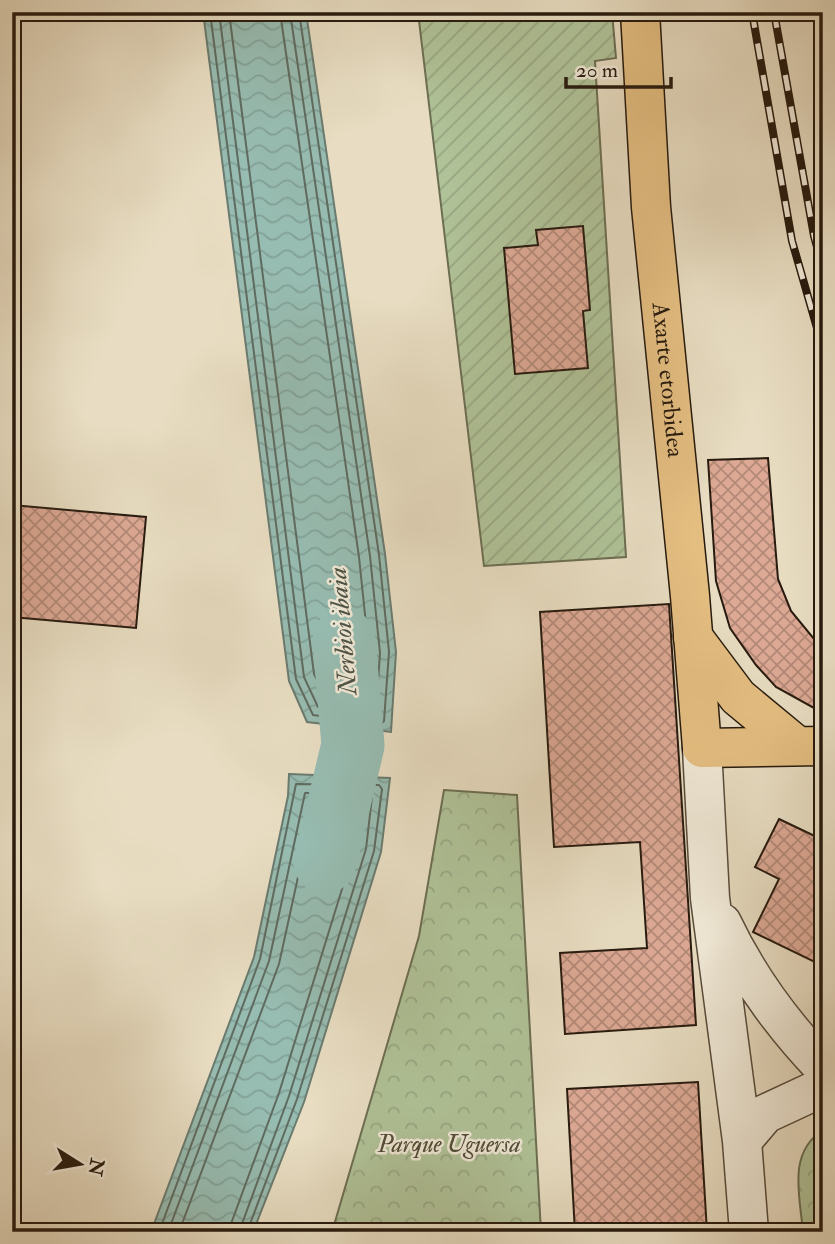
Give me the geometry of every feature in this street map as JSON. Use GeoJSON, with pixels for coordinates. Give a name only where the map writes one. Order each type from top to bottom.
{"type":"FeatureCollection","features":[{"type":"Feature","properties":{"kind":"main road","name":"Axarte etorbidea"},"geometry":{"type":"LineString","coordinates":[[640,12],[651,207],[694,637],[702,748]]}},
{"type":"Feature","properties":{"kind":"main road"},"geometry":{"type":"LineString","coordinates":[[694,637],[738,697],[809,746]]}},
{"type":"Feature","properties":{"kind":"main road"},"geometry":{"type":"LineString","coordinates":[[702,748],[809,746]]}},
{"type":"Feature","properties":{"kind":"street"},"geometry":{"type":"LineString","coordinates":[[702,748],[710,898],[742,1140],[749,1232]]}},
{"type":"Feature","properties":{"kind":"street"},"geometry":{"type":"LineString","coordinates":[[710,898],[736,953],[772,1007],[823,1067]]}},
{"type":"Feature","properties":{"kind":"street"},"geometry":{"type":"LineString","coordinates":[[732,1061],[748,1038],[772,1033],[797,1038]]}},
{"type":"Feature","properties":{"kind":"street"},"geometry":{"type":"LineString","coordinates":[[742,1140],[765,1114],[823,1087]]}},
{"type":"Feature","properties":{"kind":"green space"},"geometry":{"type":"Polygon","coordinates":[[[418,12],[612,12],[616,58],[595,61],[626,557],[484,566],[418,12]]]}},
{"type":"Feature","properties":{"kind":"green space","name":"Parque Uguersa"},"geometry":{"type":"Polygon","coordinates":[[[444,790],[517,795],[541,1232],[332,1232],[419,936],[444,790]]]}},
{"type":"Feature","properties":{"kind":"green space"},"geometry":{"type":"Polygon","coordinates":[[[823,1130],[823,1232],[803,1232],[798,1176],[800,1163],[804,1151],[823,1130]]]}},
{"type":"Feature","properties":{"kind":"water"},"geometry":{"type":"Polygon","coordinates":[[[203,12],[306,12],[385,554],[396,652],[391,732],[307,722],[289,681],[203,12]]]}},
{"type":"Feature","properties":{"kind":"water"},"geometry":{"type":"Polygon","coordinates":[[[289,774],[390,778],[381,852],[304,1102],[253,1232],[151,1232],[254,957],[288,796],[289,774]]]}},
{"type":"Feature","properties":{"kind":"building"},"geometry":{"type":"Polygon","coordinates":[[[583,226],[590,310],[583,311],[588,368],[515,374],[504,248],[538,245],[536,230],[583,226]]]}},
{"type":"Feature","properties":{"kind":"building"},"geometry":{"type":"Polygon","coordinates":[[[768,458],[778,579],[791,611],[814,639],[823,644],[823,713],[776,687],[756,665],[730,628],[716,581],[708,460],[768,458]]]}},
{"type":"Feature","properties":{"kind":"building"},"geometry":{"type":"Polygon","coordinates":[[[12,505],[146,517],[136,628],[12,617],[12,505]]]}},
{"type":"Feature","properties":{"kind":"building"},"geometry":{"type":"Polygon","coordinates":[[[669,604],[696,1025],[565,1034],[560,953],[647,948],[640,842],[554,847],[540,612],[669,604]]]}},
{"type":"Feature","properties":{"kind":"building"},"geometry":{"type":"Polygon","coordinates":[[[779,819],[823,840],[823,966],[753,932],[779,879],[755,867],[779,819]]]}},
{"type":"Feature","properties":{"kind":"building"},"geometry":{"type":"Polygon","coordinates":[[[698,1082],[707,1232],[575,1232],[567,1089],[698,1082]]]}},
{"type":"Feature","properties":{"kind":"waterway","name":"Nerbioi ibaia"},"geometry":{"type":"LineString","coordinates":[[325,862],[353,745],[344,640]]}},
{"type":"Feature","properties":{"kind":"railway"},"geometry":{"type":"LineString","coordinates":[[752,12],[792,241],[823,349]]}},
{"type":"Feature","properties":{"kind":"railway"},"geometry":{"type":"LineString","coordinates":[[774,12],[814,236],[823,269]]}}]}
